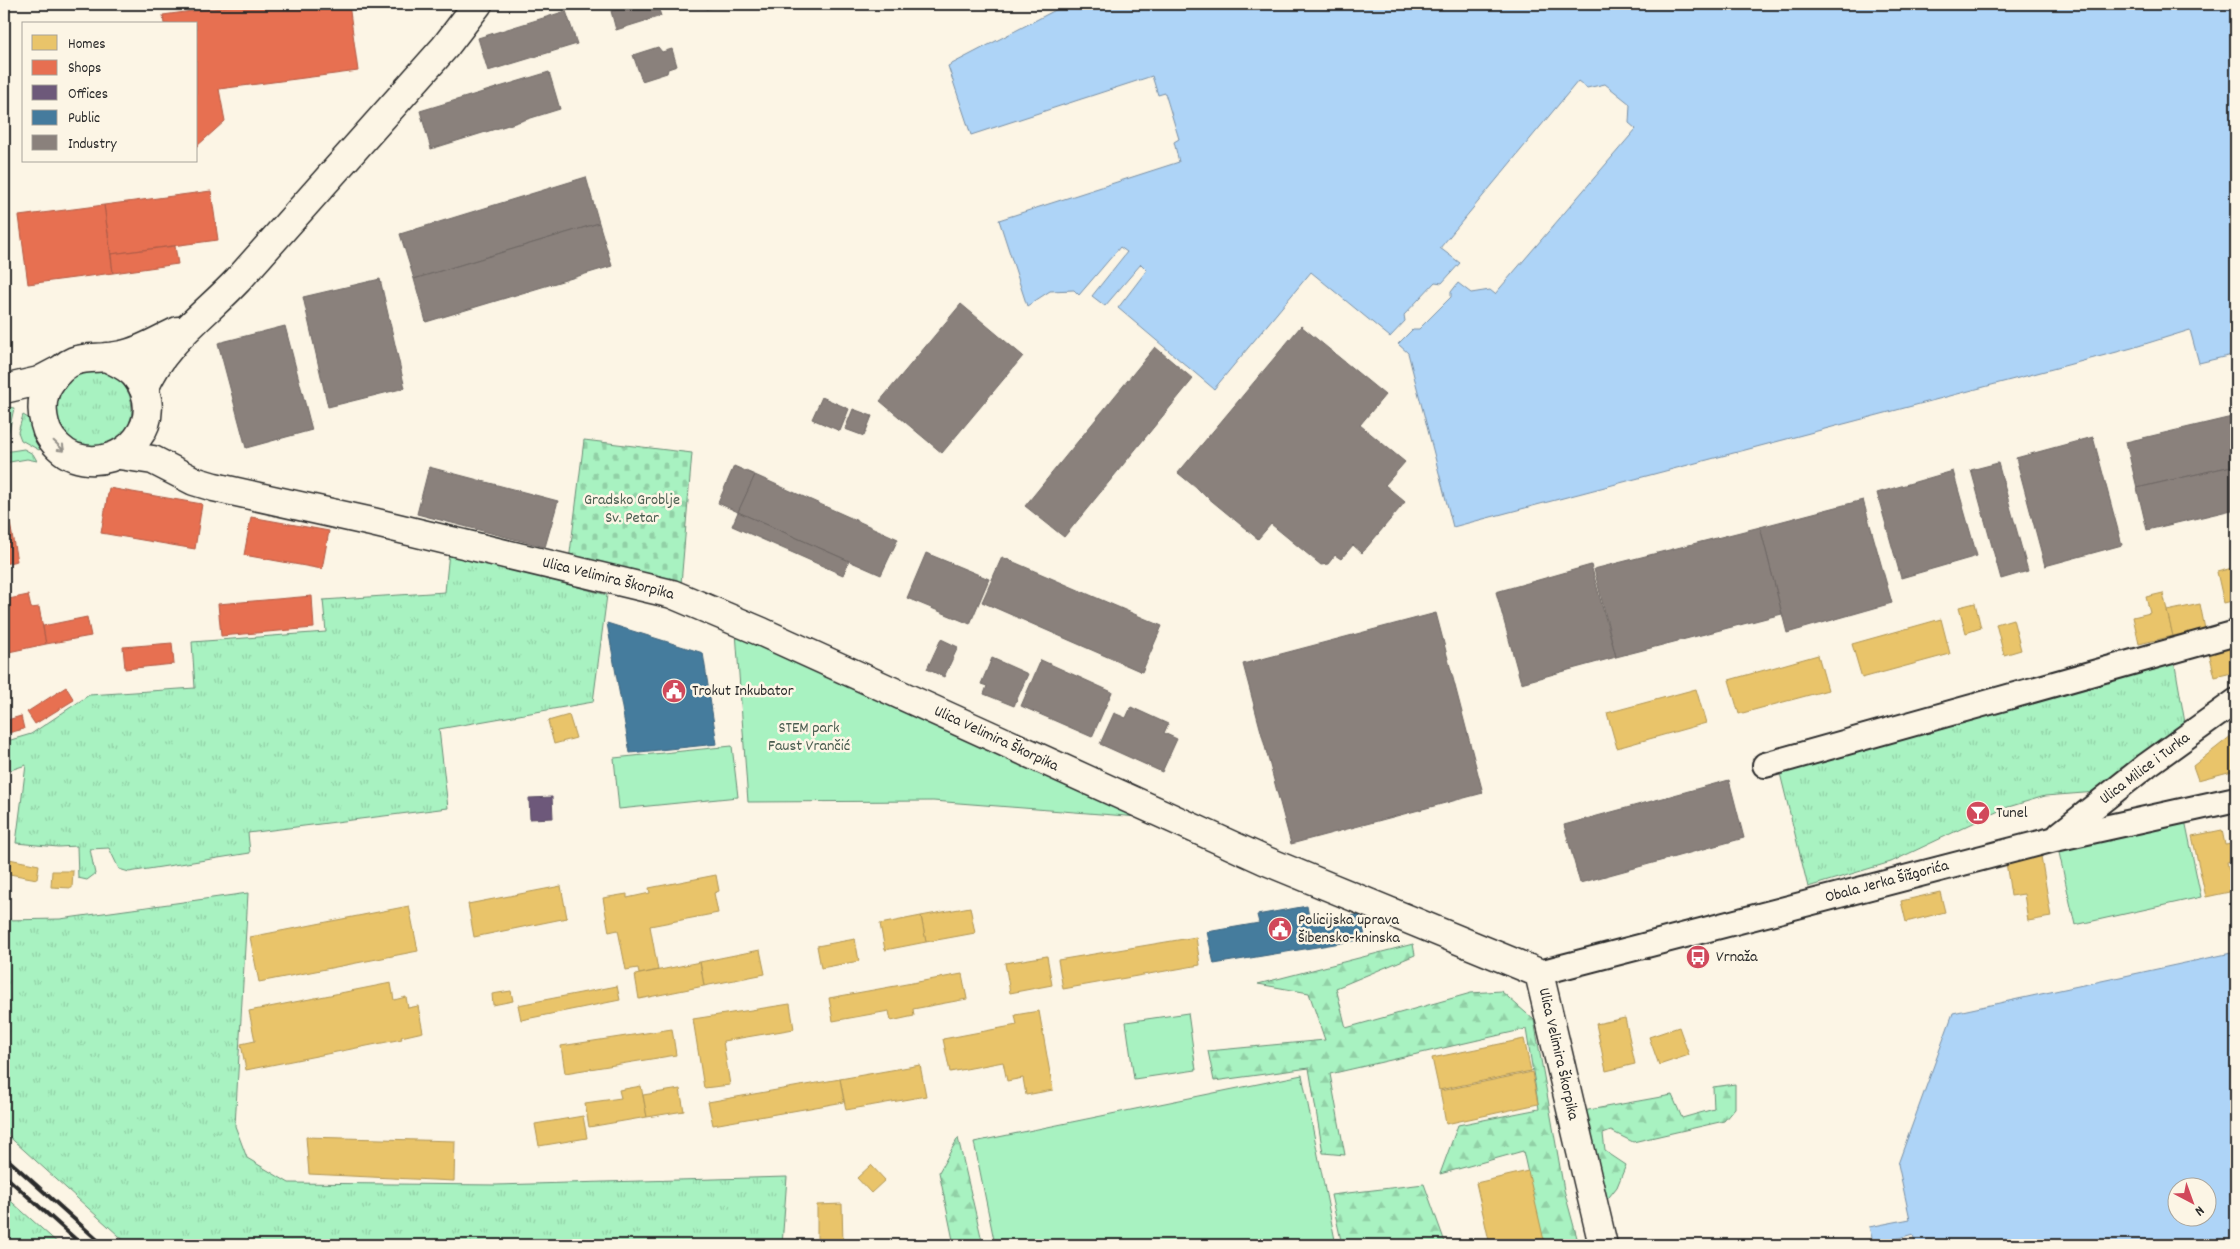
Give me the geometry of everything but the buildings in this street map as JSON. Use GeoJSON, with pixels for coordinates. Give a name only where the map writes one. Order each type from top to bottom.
{"type":"FeatureCollection","features":[{"type":"Feature","properties":{"kind":"street"},"geometry":{"type":"LineString","coordinates":[[144,389],[152,370],[188,326],[211,308],[238,280],[445,48],[478,4]]}},
{"type":"Feature","properties":{"kind":"street"},"geometry":{"type":"LineString","coordinates":[[106,358],[137,350],[188,326]]}},
{"type":"Feature","properties":{"kind":"street"},"geometry":{"type":"LineString","coordinates":[[4,389],[39,381],[58,371],[81,359],[89,357],[106,358],[122,364],[135,375],[144,389],[147,406],[145,423],[140,436],[131,447],[119,455],[102,461],[86,461],[69,455],[53,440],[43,420],[42,402],[48,385],[58,371]]}},
{"type":"Feature","properties":{"kind":"street"},"geometry":{"type":"LineString","coordinates":[[4,399],[20,405],[43,420]]}},
{"type":"Feature","properties":{"kind":"street"},"geometry":{"type":"LineString","coordinates":[[145,423],[157,452],[171,469]]}},
{"type":"Feature","properties":{"kind":"street","name":"Ulica Velimira Škorpika"},"geometry":{"type":"LineString","coordinates":[[119,455],[153,460],[194,481],[214,487],[372,522],[672,594],[771,636],[1256,857],[1540,973],[1603,1245]]}},
{"type":"Feature","properties":{"kind":"street"},"geometry":{"type":"LineString","coordinates":[[1765,764],[2236,633]]}},
{"type":"Feature","properties":{"kind":"street","name":"Ulica Milice i Turka"},"geometry":{"type":"LineString","coordinates":[[2054,839],[2147,765],[2236,701]]}},
{"type":"Feature","properties":{"kind":"street","name":"Obala Jerka Šižgorića"},"geometry":{"type":"LineString","coordinates":[[1540,973],[2054,839],[2236,799]]}},
{"type":"Feature","properties":{"kind":"green space"},"geometry":{"type":"Polygon","coordinates":[[[87,371],[101,371],[115,377],[126,388],[132,402],[129,424],[121,436],[101,447],[87,447],[73,441],[62,430],[56,416],[56,402],[62,388],[73,377],[87,371]]]}},
{"type":"Feature","properties":{"kind":"green space"},"geometry":{"type":"Polygon","coordinates":[[[4,406],[14,408],[9,431],[4,441],[4,406]]]}},
{"type":"Feature","properties":{"kind":"green space"},"geometry":{"type":"Polygon","coordinates":[[[23,415],[30,419],[46,444],[39,450],[21,440],[18,432],[23,415]]]}},
{"type":"Feature","properties":{"kind":"green space","name":"Gradsko Groblje Sv. Petar"},"geometry":{"type":"Polygon","coordinates":[[[584,440],[692,453],[681,584],[569,561],[584,440]]]}},
{"type":"Feature","properties":{"kind":"green space"},"geometry":{"type":"Polygon","coordinates":[[[24,449],[33,454],[37,461],[27,459],[4,463],[4,452],[24,449]]]}},
{"type":"Feature","properties":{"kind":"green space"},"geometry":{"type":"Polygon","coordinates":[[[449,552],[607,595],[593,702],[439,729],[448,808],[248,833],[250,853],[129,872],[119,869],[109,848],[90,849],[95,874],[87,880],[78,878],[77,846],[58,847],[16,843],[26,765],[4,772],[4,742],[31,734],[89,695],[195,688],[192,642],[326,632],[323,600],[445,592],[449,552]]]}},
{"type":"Feature","properties":{"kind":"green space","name":"STEM park Faust Vrančić"},"geometry":{"type":"Polygon","coordinates":[[[736,632],[1139,817],[933,801],[748,802],[736,632]]]}},
{"type":"Feature","properties":{"kind":"green space"},"geometry":{"type":"Polygon","coordinates":[[[2174,660],[2185,723],[2097,792],[2045,796],[2005,808],[1891,862],[1808,887],[1778,765],[2174,660]]]}},
{"type":"Feature","properties":{"kind":"green space"},"geometry":{"type":"Polygon","coordinates":[[[732,746],[738,797],[619,809],[614,758],[732,746]]]}},
{"type":"Feature","properties":{"kind":"green space"},"geometry":{"type":"Polygon","coordinates":[[[2185,820],[2201,897],[2075,925],[2058,848],[2185,820]]]}},
{"type":"Feature","properties":{"kind":"green space"},"geometry":{"type":"Polygon","coordinates":[[[248,893],[235,1126],[247,1158],[289,1183],[496,1185],[787,1177],[782,1245],[129,1245],[4,1132],[4,920],[60,919],[248,893]]]}},
{"type":"Feature","properties":{"kind":"green space"},"geometry":{"type":"Polygon","coordinates":[[[1413,944],[1415,955],[1336,988],[1346,1028],[1471,993],[1501,991],[1534,1020],[1564,1190],[1579,1245],[1544,1245],[1523,1151],[1440,1174],[1458,1125],[1539,1109],[1526,1029],[1330,1074],[1345,1155],[1323,1153],[1309,1068],[1214,1081],[1208,1051],[1325,1040],[1309,993],[1258,984],[1413,944]]]}},
{"type":"Feature","properties":{"kind":"green space"},"geometry":{"type":"Polygon","coordinates":[[[1188,1013],[1196,1070],[1134,1079],[1126,1022],[1188,1013]]]}},
{"type":"Feature","properties":{"kind":"green space"},"geometry":{"type":"Polygon","coordinates":[[[1302,1075],[1336,1245],[995,1245],[974,1142],[1302,1075]]]}},
{"type":"Feature","properties":{"kind":"green space"},"geometry":{"type":"Polygon","coordinates":[[[1735,1084],[1735,1108],[1724,1121],[1633,1142],[1611,1131],[1603,1134],[1605,1151],[1626,1165],[1617,1187],[1602,1206],[1583,1111],[1672,1095],[1682,1118],[1714,1109],[1713,1087],[1735,1084]]]}},
{"type":"Feature","properties":{"kind":"green space"},"geometry":{"type":"Polygon","coordinates":[[[958,1138],[983,1245],[954,1245],[939,1172],[958,1138]]]}},
{"type":"Feature","properties":{"kind":"green space"},"geometry":{"type":"Polygon","coordinates":[[[1424,1184],[1446,1245],[1342,1245],[1331,1195],[1424,1184]]]}},
{"type":"Feature","properties":{"kind":"green space"},"geometry":{"type":"Polygon","coordinates":[[[4,1195],[60,1245],[4,1245],[4,1195]]]}},
{"type":"Feature","properties":{"kind":"water"},"geometry":{"type":"Polygon","coordinates":[[[1067,4],[2236,4],[2236,354],[2199,363],[2190,330],[2132,348],[1453,527],[1408,353],[1398,344],[1413,329],[1419,329],[1451,297],[1451,292],[1458,283],[1471,293],[1490,290],[1495,294],[1636,129],[1629,123],[1630,104],[1605,84],[1587,88],[1578,81],[1440,248],[1460,263],[1442,283],[1435,282],[1404,315],[1405,321],[1390,337],[1311,272],[1214,389],[1118,308],[1147,270],[1141,264],[1105,306],[1092,296],[1127,252],[1120,247],[1079,295],[1074,290],[1050,291],[1027,306],[999,220],[1179,162],[1174,142],[1179,139],[1165,93],[1158,95],[1152,76],[971,135],[948,66],[1067,4]]]}},
{"type":"Feature","properties":{"kind":"water"},"geometry":{"type":"Polygon","coordinates":[[[2236,952],[2236,1245],[1906,1245],[1915,1243],[1913,1234],[1874,1245],[1869,1227],[1910,1219],[1898,1164],[1953,1013],[2236,952]]]}},
{"type":"Feature","properties":{"kind":"railway"},"geometry":{"type":"LineString","coordinates":[[4,1156],[103,1245]]}},
{"type":"Feature","properties":{"kind":"railway"},"geometry":{"type":"LineString","coordinates":[[4,1175],[82,1245]]}},
{"type":"Feature","properties":{"kind":"place","name":"Trokut Inkubator"},"geometry":{"type":"Point","coordinates":[674,691]}},
{"type":"Feature","properties":{"kind":"place","name":"Tunel"},"geometry":{"type":"Point","coordinates":[1978,813]}},
{"type":"Feature","properties":{"kind":"place","name":"Policijska uprava Šibensko-kninska"},"geometry":{"type":"Point","coordinates":[1280,929]}},
{"type":"Feature","properties":{"kind":"place","name":"Vrnaža"},"geometry":{"type":"Point","coordinates":[1698,957]}}]}
